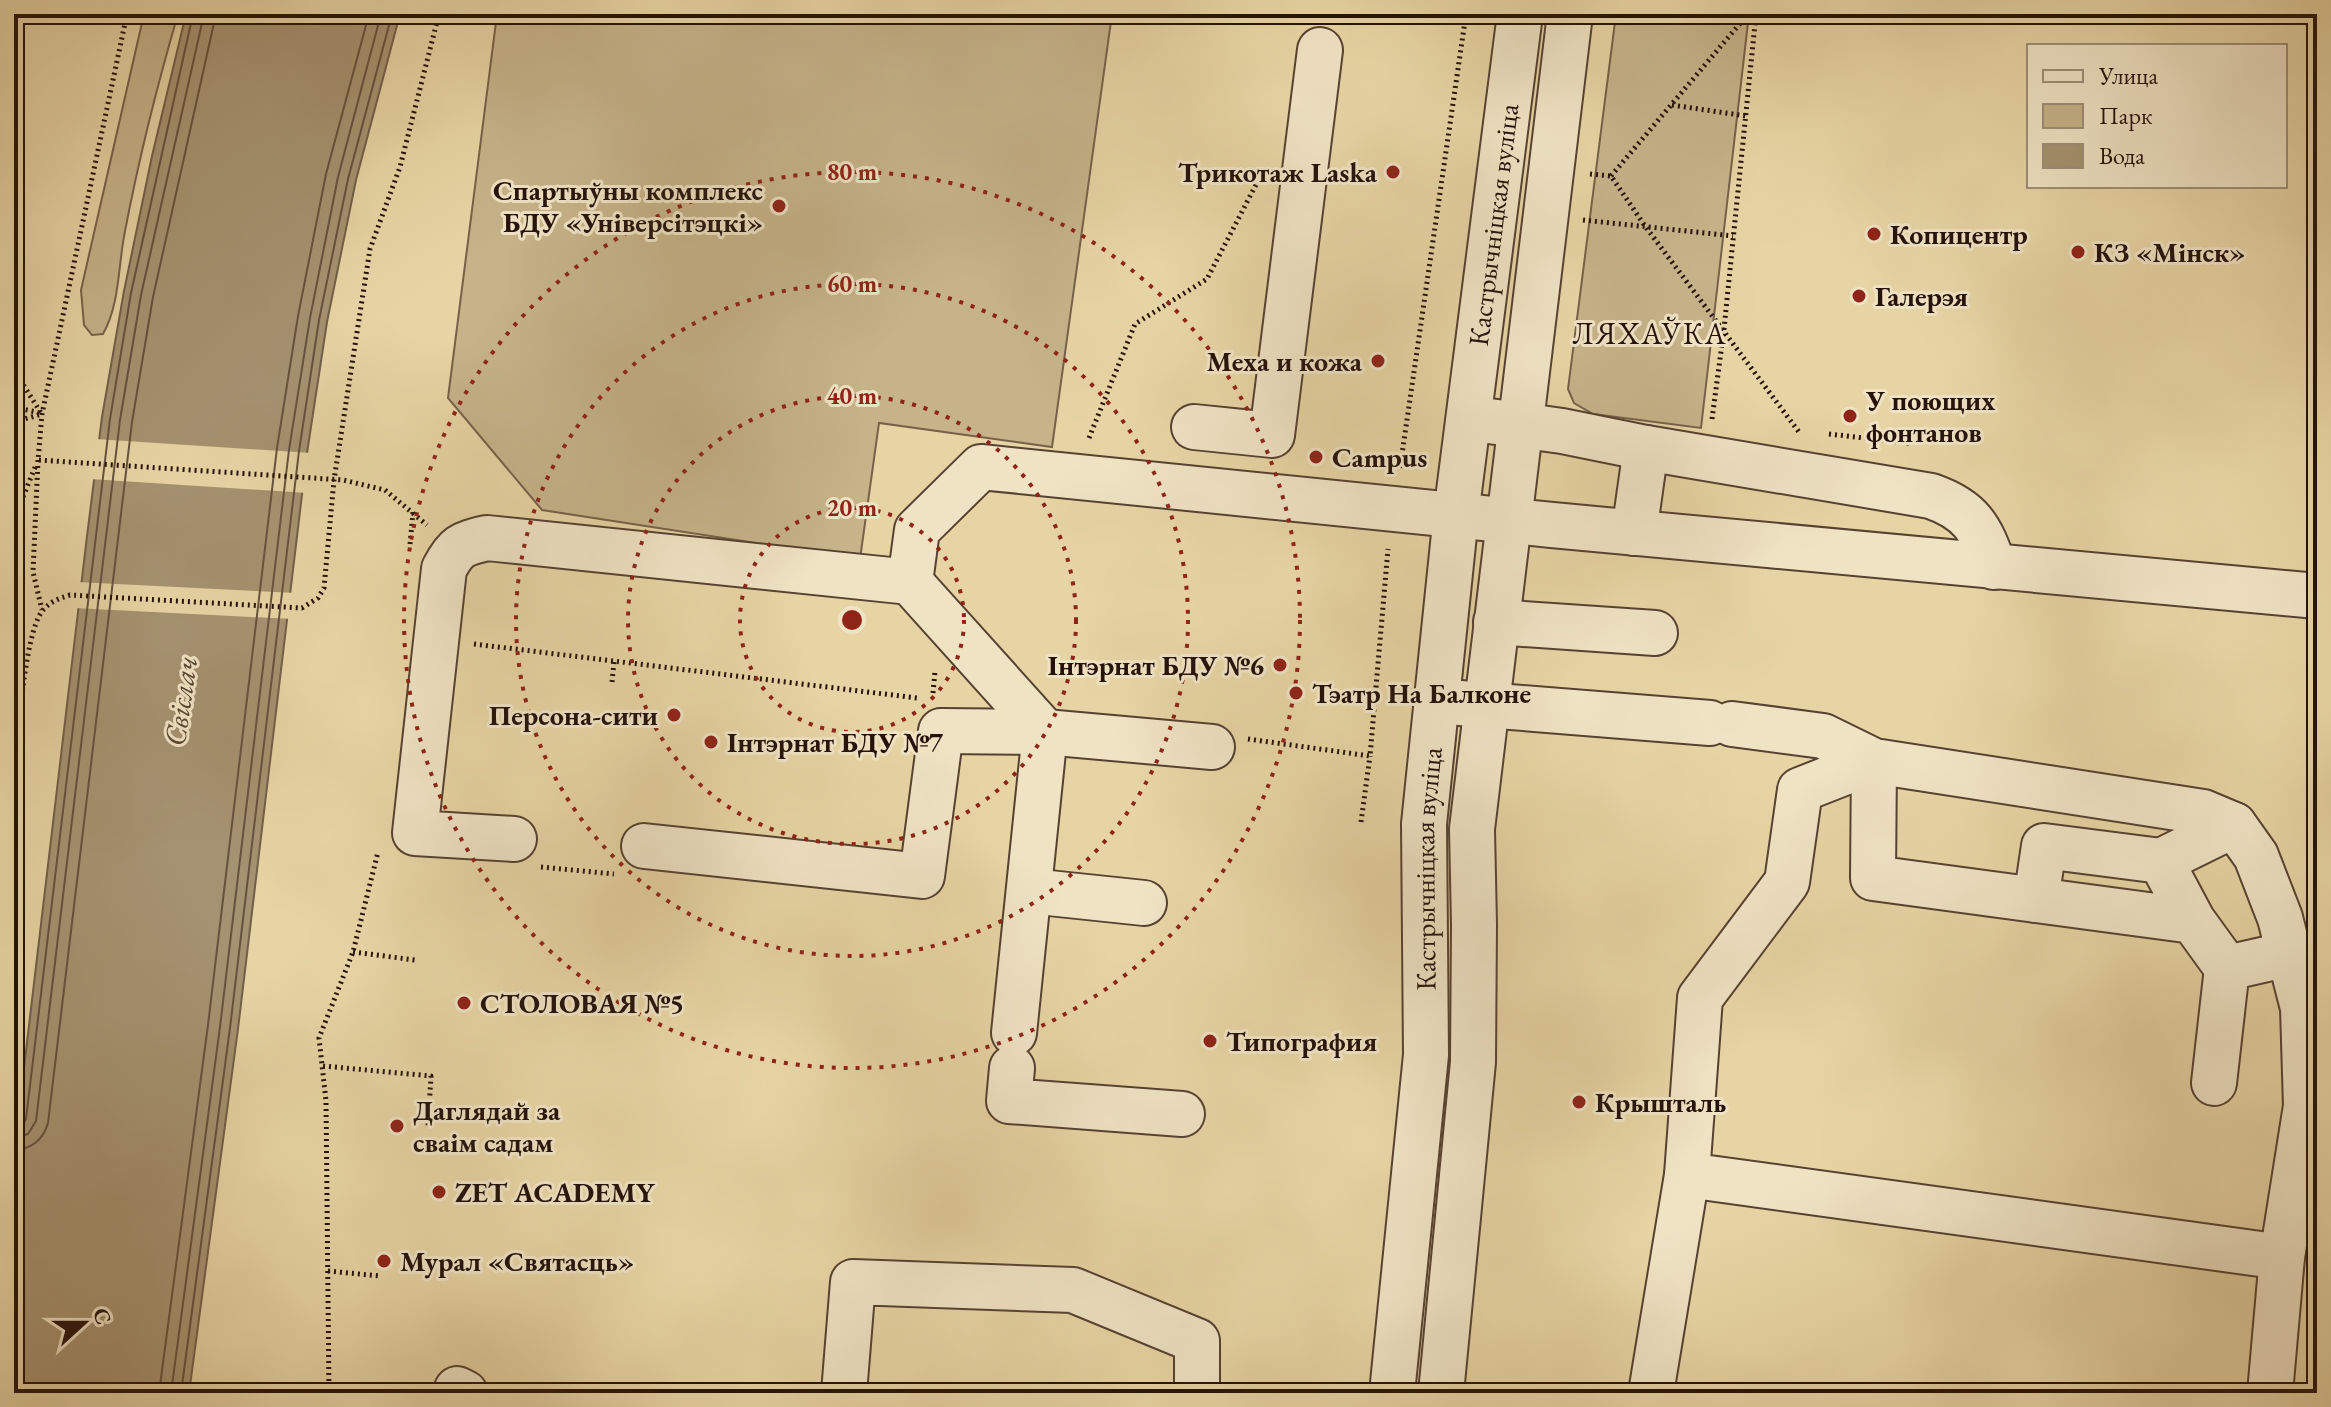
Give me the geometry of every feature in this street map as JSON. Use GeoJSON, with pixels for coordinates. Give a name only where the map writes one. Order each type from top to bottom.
{"type":"FeatureCollection","features":[{"type":"Feature","properties":{"kind":"street","name":"Кастрычніцкая вуліца"},"geometry":{"type":"LineString","coordinates":[[1392,1393],[1426,1055],[1424,824],[1456,515],[1520,14]]}},
{"type":"Feature","properties":{"kind":"street","name":"Кастрычніцкая вуліца"},"geometry":{"type":"LineString","coordinates":[[1441,1393],[1473,1062],[1472,829],[1570,14]]}},
{"type":"Feature","properties":{"kind":"street"},"geometry":{"type":"LineString","coordinates":[[1194,427],[1272,435],[1320,50]]}},
{"type":"Feature","properties":{"kind":"street"},"geometry":{"type":"LineString","coordinates":[[1469,419],[1562,431],[1931,496],[1955,504],[1975,523],[1986,542],[1994,567]]}},
{"type":"Feature","properties":{"kind":"street"},"geometry":{"type":"LineString","coordinates":[[1634,533],[1646,448]]}},
{"type":"Feature","properties":{"kind":"street"},"geometry":{"type":"LineString","coordinates":[[910,582],[917,530],[981,467],[1078,477],[1386,527],[1456,515],[2317,596]]}},
{"type":"Feature","properties":{"kind":"street"},"geometry":{"type":"LineString","coordinates":[[514,839],[415,833],[444,569],[453,551],[467,543],[487,538],[910,582],[1045,732],[1009,1101],[1182,1114]]}},
{"type":"Feature","properties":{"kind":"street"},"geometry":{"type":"LineString","coordinates":[[1496,622],[1655,633]]}},
{"type":"Feature","properties":{"kind":"street"},"geometry":{"type":"LineString","coordinates":[[1438,702],[1721,723],[1823,736],[1874,761],[2203,812],[2234,825],[2256,856],[2280,918],[2303,1008],[2306,1106],[2282,1257],[2270,1393]]}},
{"type":"Feature","properties":{"kind":"street"},"geometry":{"type":"LineString","coordinates":[[644,846],[922,876],[941,731],[1045,732],[1225,742]]}},
{"type":"Feature","properties":{"kind":"street"},"geometry":{"type":"LineString","coordinates":[[1874,761],[1873,878],[2193,921]]}},
{"type":"Feature","properties":{"kind":"street"},"geometry":{"type":"LineString","coordinates":[[1651,1393],[1687,1175],[1700,998],[1787,882],[1800,790],[1874,761]]}},
{"type":"Feature","properties":{"kind":"street"},"geometry":{"type":"LineString","coordinates":[[2036,900],[2051,788]]}},
{"type":"Feature","properties":{"kind":"street"},"geometry":{"type":"LineString","coordinates":[[2044,846],[2161,861],[2234,825]]}},
{"type":"Feature","properties":{"kind":"street"},"geometry":{"type":"LineString","coordinates":[[2161,861],[2193,921],[2227,968],[2214,1083]]}},
{"type":"Feature","properties":{"kind":"street"},"geometry":{"type":"LineString","coordinates":[[1030,891],[1144,903]]}},
{"type":"Feature","properties":{"kind":"street"},"geometry":{"type":"LineString","coordinates":[[2227,968],[2289,954]]}},
{"type":"Feature","properties":{"kind":"street"},"geometry":{"type":"LineString","coordinates":[[1687,1175],[2282,1257]]}},
{"type":"Feature","properties":{"kind":"street"},"geometry":{"type":"LineString","coordinates":[[844,1393],[853,1282],[1073,1290],[1197,1341],[1197,1393]]}},
{"type":"Feature","properties":{"kind":"street"},"geometry":{"type":"LineString","coordinates":[[456,1393],[457,1389],[465,1393]]}},
{"type":"Feature","properties":{"kind":"path"},"geometry":{"type":"LineString","coordinates":[[42,611],[33,572],[42,414],[127,14]]}},
{"type":"Feature","properties":{"kind":"path"},"geometry":{"type":"LineString","coordinates":[[14,793],[29,651],[42,611],[56,599],[70,595],[302,608],[318,598],[324,588],[334,480],[370,249],[400,167],[439,14]]}},
{"type":"Feature","properties":{"kind":"path"},"geometry":{"type":"LineString","coordinates":[[1361,822],[1388,553],[1386,527],[1466,14]]}},
{"type":"Feature","properties":{"kind":"path"},"geometry":{"type":"LineString","coordinates":[[1611,176],[1748,14]]}},
{"type":"Feature","properties":{"kind":"path"},"geometry":{"type":"LineString","coordinates":[[1726,423],[1712,421],[1756,14]]}},
{"type":"Feature","properties":{"kind":"path"},"geometry":{"type":"LineString","coordinates":[[1884,14],[1949,20],[1950,14]]}},
{"type":"Feature","properties":{"kind":"path"},"geometry":{"type":"LineString","coordinates":[[1671,105],[1746,116]]}},
{"type":"Feature","properties":{"kind":"path"},"geometry":{"type":"LineString","coordinates":[[1078,477],[1092,425],[1135,324],[1207,279],[1264,170]]}},
{"type":"Feature","properties":{"kind":"path"},"geometry":{"type":"LineString","coordinates":[[1585,173],[1611,176],[1799,432]]}},
{"type":"Feature","properties":{"kind":"path"},"geometry":{"type":"LineString","coordinates":[[1579,220],[1733,236]]}},
{"type":"Feature","properties":{"kind":"path"},"geometry":{"type":"LineString","coordinates":[[14,370],[42,414]]}},
{"type":"Feature","properties":{"kind":"path"},"geometry":{"type":"LineString","coordinates":[[14,407],[42,414]]}},
{"type":"Feature","properties":{"kind":"path"},"geometry":{"type":"LineString","coordinates":[[14,422],[42,414]]}},
{"type":"Feature","properties":{"kind":"path"},"geometry":{"type":"LineString","coordinates":[[1784,430],[1813,433]]}},
{"type":"Feature","properties":{"kind":"path"},"geometry":{"type":"LineString","coordinates":[[1827,434],[1908,443],[1910,435]]}},
{"type":"Feature","properties":{"kind":"path"},"geometry":{"type":"LineString","coordinates":[[38,460],[334,480],[385,490],[453,551]]}},
{"type":"Feature","properties":{"kind":"path"},"geometry":{"type":"LineString","coordinates":[[14,519],[38,460]]}},
{"type":"Feature","properties":{"kind":"path"},"geometry":{"type":"LineString","coordinates":[[409,559],[413,512]]}},
{"type":"Feature","properties":{"kind":"path"},"geometry":{"type":"LineString","coordinates":[[1386,527],[1388,553]]}},
{"type":"Feature","properties":{"kind":"path"},"geometry":{"type":"LineString","coordinates":[[435,639],[932,700],[942,618]]}},
{"type":"Feature","properties":{"kind":"path"},"geometry":{"type":"LineString","coordinates":[[612,682],[614,662]]}},
{"type":"Feature","properties":{"kind":"path"},"geometry":{"type":"LineString","coordinates":[[1225,742],[1370,756]]}},
{"type":"Feature","properties":{"kind":"path"},"geometry":{"type":"LineString","coordinates":[[514,839],[536,843],[533,866],[641,876],[644,846]]}},
{"type":"Feature","properties":{"kind":"path"},"geometry":{"type":"LineString","coordinates":[[329,1393],[323,1066],[319,1038],[353,952],[379,847]]}},
{"type":"Feature","properties":{"kind":"path"},"geometry":{"type":"LineString","coordinates":[[353,952],[415,960]]}},
{"type":"Feature","properties":{"kind":"path"},"geometry":{"type":"LineString","coordinates":[[323,1066],[431,1076],[428,1128]]}},
{"type":"Feature","properties":{"kind":"path"},"geometry":{"type":"LineString","coordinates":[[328,1271],[380,1276]]}},
{"type":"Feature","properties":{"kind":"green space"},"geometry":{"type":"Polygon","coordinates":[[[144,14],[178,14],[136,176],[113,310],[103,334],[92,335],[84,325],[81,290],[144,14]]]}},
{"type":"Feature","properties":{"kind":"green space","name":"Спартыўны комплекс БДУ «Універсітэцкі»"},"geometry":{"type":"Polygon","coordinates":[[[497,14],[1112,14],[1052,447],[879,423],[860,559],[542,510],[448,398],[497,14]]]}},
{"type":"Feature","properties":{"kind":"green space"},"geometry":{"type":"Polygon","coordinates":[[[1616,14],[1749,14],[1701,428],[1593,414],[1574,403],[1568,389],[1616,14]]]}},
{"type":"Feature","properties":{"kind":"water","name":"Свіслач"},"geometry":{"type":"Polygon","coordinates":[[[186,14],[400,14],[356,180],[327,322],[307,453],[238,1029],[189,1393],[14,1393],[14,1152],[87,536],[102,417],[124,291],[186,14]]]}},
{"type":"Feature","properties":{"kind":"pier"},"geometry":{"type":"Polygon","coordinates":[[[95,439],[311,453],[307,493],[90,479],[95,439]]]}},
{"type":"Feature","properties":{"kind":"pier"},"geometry":{"type":"Polygon","coordinates":[[[77,582],[296,593],[293,619],[74,608],[77,582]]]}},
{"type":"Feature","properties":{"kind":"place","name":"Трикотаж Laska"},"geometry":{"type":"Point","coordinates":[1393,172]}},
{"type":"Feature","properties":{"kind":"place","name":"Спартыўны комплекс БДУ «Універсітэцкі»"},"geometry":{"type":"Point","coordinates":[779,206]}},
{"type":"Feature","properties":{"kind":"place","name":"Копицентр"},"geometry":{"type":"Point","coordinates":[1874,234]}},
{"type":"Feature","properties":{"kind":"place","name":"КЗ «Мінск»"},"geometry":{"type":"Point","coordinates":[2078,252]}},
{"type":"Feature","properties":{"kind":"place","name":"Галерэя"},"geometry":{"type":"Point","coordinates":[1859,296]}},
{"type":"Feature","properties":{"kind":"place","name":"Меха и кожа"},"geometry":{"type":"Point","coordinates":[1378,361]}},
{"type":"Feature","properties":{"kind":"place","name":"У поющих фонтанов"},"geometry":{"type":"Point","coordinates":[1850,416]}},
{"type":"Feature","properties":{"kind":"place","name":"Campus"},"geometry":{"type":"Point","coordinates":[1316,457]}},
{"type":"Feature","properties":{"kind":"place","name":"Інтэрнат БДУ №6"},"geometry":{"type":"Point","coordinates":[1280,665]}},
{"type":"Feature","properties":{"kind":"place","name":"Тэатр На Балконе"},"geometry":{"type":"Point","coordinates":[1296,693]}},
{"type":"Feature","properties":{"kind":"place","name":"Персона-сити"},"geometry":{"type":"Point","coordinates":[674,715]}},
{"type":"Feature","properties":{"kind":"place","name":"Інтэрнат БДУ №7"},"geometry":{"type":"Point","coordinates":[711,742]}},
{"type":"Feature","properties":{"kind":"place","name":"СТОЛОВАЯ №5"},"geometry":{"type":"Point","coordinates":[464,1003]}},
{"type":"Feature","properties":{"kind":"place","name":"Типография"},"geometry":{"type":"Point","coordinates":[1210,1041]}},
{"type":"Feature","properties":{"kind":"place","name":"Крышталь"},"geometry":{"type":"Point","coordinates":[1579,1102]}},
{"type":"Feature","properties":{"kind":"place","name":"Даглядай за сваім садам"},"geometry":{"type":"Point","coordinates":[397,1126]}},
{"type":"Feature","properties":{"kind":"place","name":"ZET ACADEMY"},"geometry":{"type":"Point","coordinates":[439,1192]}},
{"type":"Feature","properties":{"kind":"place","name":"Мурал «Святасць»"},"geometry":{"type":"Point","coordinates":[384,1261]}},
{"type":"Feature","properties":{"kind":"district","name":"ЛЯХАЎКА"},"geometry":{"type":"Point","coordinates":[1650,334]}}]}
